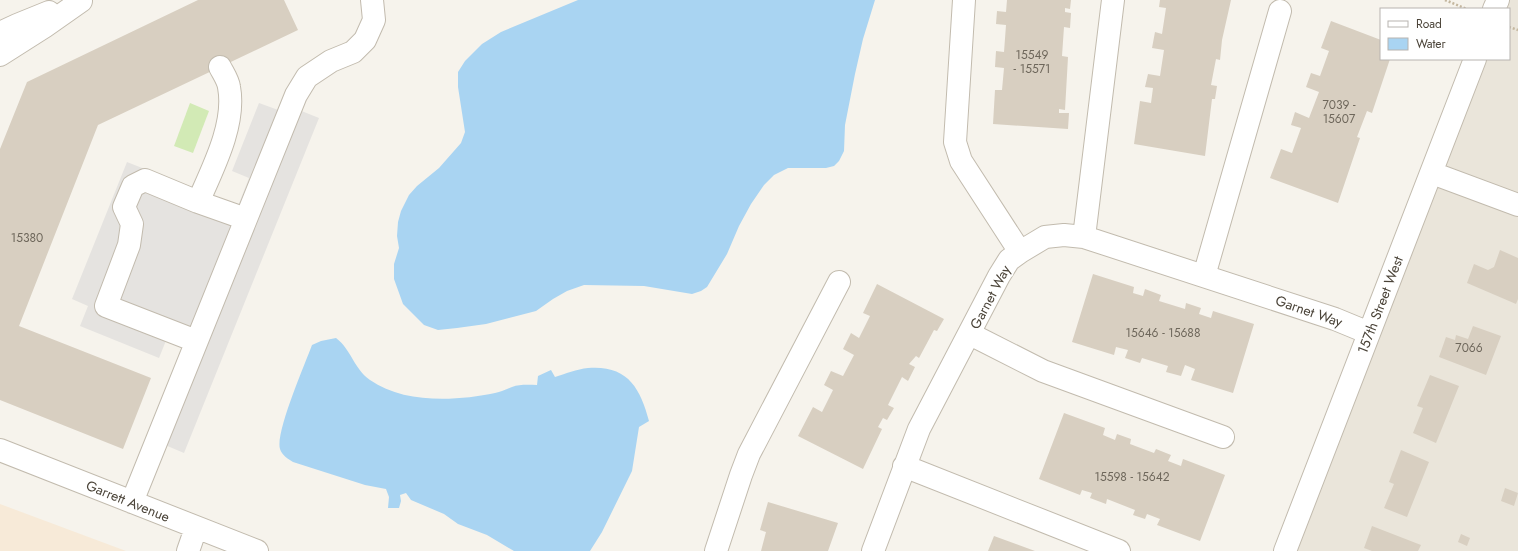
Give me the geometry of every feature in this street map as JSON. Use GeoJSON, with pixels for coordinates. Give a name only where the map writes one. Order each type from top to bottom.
{"type":"FeatureCollection","features":[{"type":"Feature","properties":{"kind":"street"},"geometry":{"type":"LineString","coordinates":[[0,33],[81,0]]}},
{"type":"Feature","properties":{"kind":"street"},"geometry":{"type":"LineString","coordinates":[[0,55],[44,27],[81,0]]}},
{"type":"Feature","properties":{"kind":"street"},"geometry":{"type":"LineString","coordinates":[[132,502],[296,95],[307,77],[331,60],[353,52],[365,40],[374,20],[372,0]]}},
{"type":"Feature","properties":{"kind":"street"},"geometry":{"type":"LineString","coordinates":[[964,0],[955,142],[961,161],[1020,252]]}},
{"type":"Feature","properties":{"kind":"street"},"geometry":{"type":"LineString","coordinates":[[1084,237],[1113,0]]}},
{"type":"Feature","properties":{"kind":"street"},"geometry":{"type":"LineString","coordinates":[[1204,276],[1280,11]]}},
{"type":"Feature","properties":{"kind":"street","name":"157th Street West"},"geometry":{"type":"LineString","coordinates":[[1285,551],[1475,60]]}},
{"type":"Feature","properties":{"kind":"street"},"geometry":{"type":"LineString","coordinates":[[198,202],[214,165],[228,122],[231,102],[229,85],[220,67]]}},
{"type":"Feature","properties":{"kind":"street"},"geometry":{"type":"LineString","coordinates":[[1432,172],[1518,205]]}},
{"type":"Feature","properties":{"kind":"street"},"geometry":{"type":"LineString","coordinates":[[196,341],[106,306],[129,245],[132,224],[124,207],[133,186],[145,180],[198,202],[246,219]]}},
{"type":"Feature","properties":{"kind":"street","name":"Garnet Way"},"geometry":{"type":"LineString","coordinates":[[872,551],[919,429],[999,276],[1009,260],[1045,237],[1064,235],[1084,237],[1335,319],[1369,333]]}},
{"type":"Feature","properties":{"kind":"street"},"geometry":{"type":"LineString","coordinates":[[716,551],[749,454],[839,282]]}},
{"type":"Feature","properties":{"kind":"street"},"geometry":{"type":"LineString","coordinates":[[970,334],[1043,371],[1223,436]]}},
{"type":"Feature","properties":{"kind":"street","name":"Garrett Avenue"},"geometry":{"type":"LineString","coordinates":[[0,450],[257,551]]}},
{"type":"Feature","properties":{"kind":"street"},"geometry":{"type":"LineString","coordinates":[[904,466],[1120,551]]}},
{"type":"Feature","properties":{"kind":"street"},"geometry":{"type":"LineString","coordinates":[[188,551],[196,528]]}},
{"type":"Feature","properties":{"kind":"path"},"geometry":{"type":"LineString","coordinates":[[1445,0],[1465,8]]}},
{"type":"Feature","properties":{"kind":"shaded area"},"geometry":{"type":"Polygon","coordinates":[[[1498,0],[1518,0],[1518,551],[1285,551],[1475,60],[1510,60],[1510,8],[1494,8],[1498,0]]]}},
{"type":"Feature","properties":{"kind":"shaded area"},"geometry":{"type":"Polygon","coordinates":[[[259,103],[281,111],[284,104],[319,118],[184,453],[146,437],[184,344],[167,338],[159,358],[80,326],[88,306],[72,299],[127,162],[238,206],[249,178],[232,171],[259,103]]]}},
{"type":"Feature","properties":{"kind":"shaded area"},"geometry":{"type":"Polygon","coordinates":[[[0,504],[126,551],[0,551],[0,504]]]}},
{"type":"Feature","properties":{"kind":"green space"},"geometry":{"type":"Polygon","coordinates":[[[190,103],[209,111],[193,153],[174,146],[190,103]]]}},
{"type":"Feature","properties":{"kind":"water"},"geometry":{"type":"Polygon","coordinates":[[[578,0],[875,0],[863,39],[855,74],[845,125],[844,151],[839,161],[834,166],[826,168],[788,168],[774,175],[764,185],[751,204],[739,226],[727,254],[707,287],[701,291],[692,294],[644,286],[584,285],[567,291],[536,311],[486,324],[438,330],[424,325],[403,304],[394,279],[394,264],[399,248],[397,236],[398,222],[401,211],[409,195],[417,186],[439,168],[461,143],[465,132],[458,87],[458,72],[465,61],[482,44],[501,32],[578,0]]]}},
{"type":"Feature","properties":{"kind":"water"},"geometry":{"type":"Polygon","coordinates":[[[336,338],[360,370],[370,380],[384,388],[414,397],[448,399],[497,393],[518,385],[537,385],[538,376],[551,370],[555,377],[575,370],[588,368],[613,370],[622,374],[636,388],[649,421],[639,427],[632,471],[602,532],[590,551],[514,551],[487,535],[458,524],[444,514],[411,500],[406,493],[400,495],[401,501],[399,508],[388,508],[389,497],[386,489],[365,485],[293,462],[285,457],[280,449],[282,429],[286,414],[312,345],[321,341],[336,338]]]}},
{"type":"Feature","properties":{"kind":"building"},"geometry":{"type":"Polygon","coordinates":[[[198,0],[284,0],[298,30],[98,125],[19,326],[151,378],[123,449],[0,400],[0,149],[27,82],[198,0]]]}},
{"type":"Feature","properties":{"kind":"building"},"geometry":{"type":"Polygon","coordinates":[[[1007,0],[1071,0],[1070,9],[1065,8],[1065,12],[1071,13],[1070,28],[1064,27],[1062,56],[1068,57],[1065,110],[1059,109],[1059,113],[1069,113],[1068,129],[993,124],[995,90],[1002,90],[1004,68],[995,67],[996,51],[1004,52],[1006,25],[996,24],[997,11],[1006,12],[1007,0]]]}},
{"type":"Feature","properties":{"kind":"building"},"geometry":{"type":"Polygon","coordinates":[[[1160,0],[1231,0],[1222,40],[1220,60],[1216,59],[1211,85],[1217,86],[1215,99],[1212,99],[1205,156],[1134,144],[1140,101],[1151,103],[1153,88],[1145,87],[1148,74],[1160,76],[1164,50],[1152,48],[1155,32],[1162,34],[1166,8],[1159,7],[1160,0]]]}},
{"type":"Feature","properties":{"kind":"building"},"geometry":{"type":"Polygon","coordinates":[[[1331,21],[1380,40],[1380,60],[1390,60],[1372,113],[1367,111],[1357,137],[1360,138],[1338,203],[1270,178],[1281,149],[1292,153],[1301,128],[1291,125],[1295,112],[1309,118],[1319,92],[1306,87],[1311,73],[1320,76],[1329,51],[1321,48],[1331,21]]]}},
{"type":"Feature","properties":{"kind":"building"},"geometry":{"type":"Polygon","coordinates":[[[1500,250],[1518,258],[1518,299],[1516,304],[1467,283],[1474,264],[1488,270],[1494,267],[1500,250]]]}},
{"type":"Feature","properties":{"kind":"building"},"geometry":{"type":"Polygon","coordinates":[[[1093,274],[1134,287],[1133,293],[1143,296],[1145,289],[1161,295],[1159,301],[1185,309],[1186,303],[1201,308],[1199,314],[1211,318],[1213,311],[1254,324],[1233,393],[1191,380],[1195,369],[1185,365],[1181,376],[1166,372],[1168,366],[1142,358],[1140,363],[1125,358],[1128,350],[1116,347],[1114,355],[1072,342],[1093,274]]]}},
{"type":"Feature","properties":{"kind":"building"},"geometry":{"type":"Polygon","coordinates":[[[877,284],[944,319],[937,331],[934,330],[919,358],[916,356],[909,364],[915,367],[908,381],[902,377],[888,405],[894,408],[887,420],[883,418],[878,427],[882,429],[863,469],[798,436],[813,407],[822,412],[833,390],[824,385],[831,371],[843,376],[854,355],[843,349],[851,333],[859,338],[870,316],[863,313],[877,284]]]}},
{"type":"Feature","properties":{"kind":"building"},"geometry":{"type":"Polygon","coordinates":[[[1473,326],[1501,336],[1486,375],[1439,357],[1446,337],[1455,340],[1456,335],[1468,339],[1473,326]]]}},
{"type":"Feature","properties":{"kind":"building"},"geometry":{"type":"Polygon","coordinates":[[[1430,375],[1459,386],[1436,443],[1413,433],[1423,408],[1417,406],[1430,375]]]}},
{"type":"Feature","properties":{"kind":"building"},"geometry":{"type":"Polygon","coordinates":[[[1064,413],[1105,428],[1103,435],[1115,440],[1117,434],[1131,439],[1130,444],[1154,453],[1156,449],[1171,455],[1168,461],[1181,466],[1183,459],[1225,475],[1200,541],[1157,525],[1160,519],[1147,514],[1145,519],[1133,515],[1135,510],[1107,499],[1106,504],[1090,498],[1092,493],[1082,490],[1080,495],[1039,479],[1064,413]]]}},
{"type":"Feature","properties":{"kind":"building"},"geometry":{"type":"Polygon","coordinates":[[[1401,450],[1429,462],[1407,517],[1384,508],[1394,484],[1389,482],[1401,450]]]}},
{"type":"Feature","properties":{"kind":"building"},"geometry":{"type":"Polygon","coordinates":[[[1505,488],[1518,493],[1514,506],[1501,501],[1505,488]]]}},
{"type":"Feature","properties":{"kind":"building"},"geometry":{"type":"Polygon","coordinates":[[[768,502],[838,523],[828,551],[761,551],[766,532],[760,530],[768,502]]]}},
{"type":"Feature","properties":{"kind":"building"},"geometry":{"type":"Polygon","coordinates":[[[1372,526],[1421,545],[1418,551],[1372,551],[1364,548],[1372,526]]]}},
{"type":"Feature","properties":{"kind":"building"},"geometry":{"type":"Polygon","coordinates":[[[1461,534],[1470,538],[1467,546],[1458,542],[1461,534]]]}},
{"type":"Feature","properties":{"kind":"building"},"geometry":{"type":"Polygon","coordinates":[[[994,536],[1035,551],[988,551],[994,536]]]}}]}
